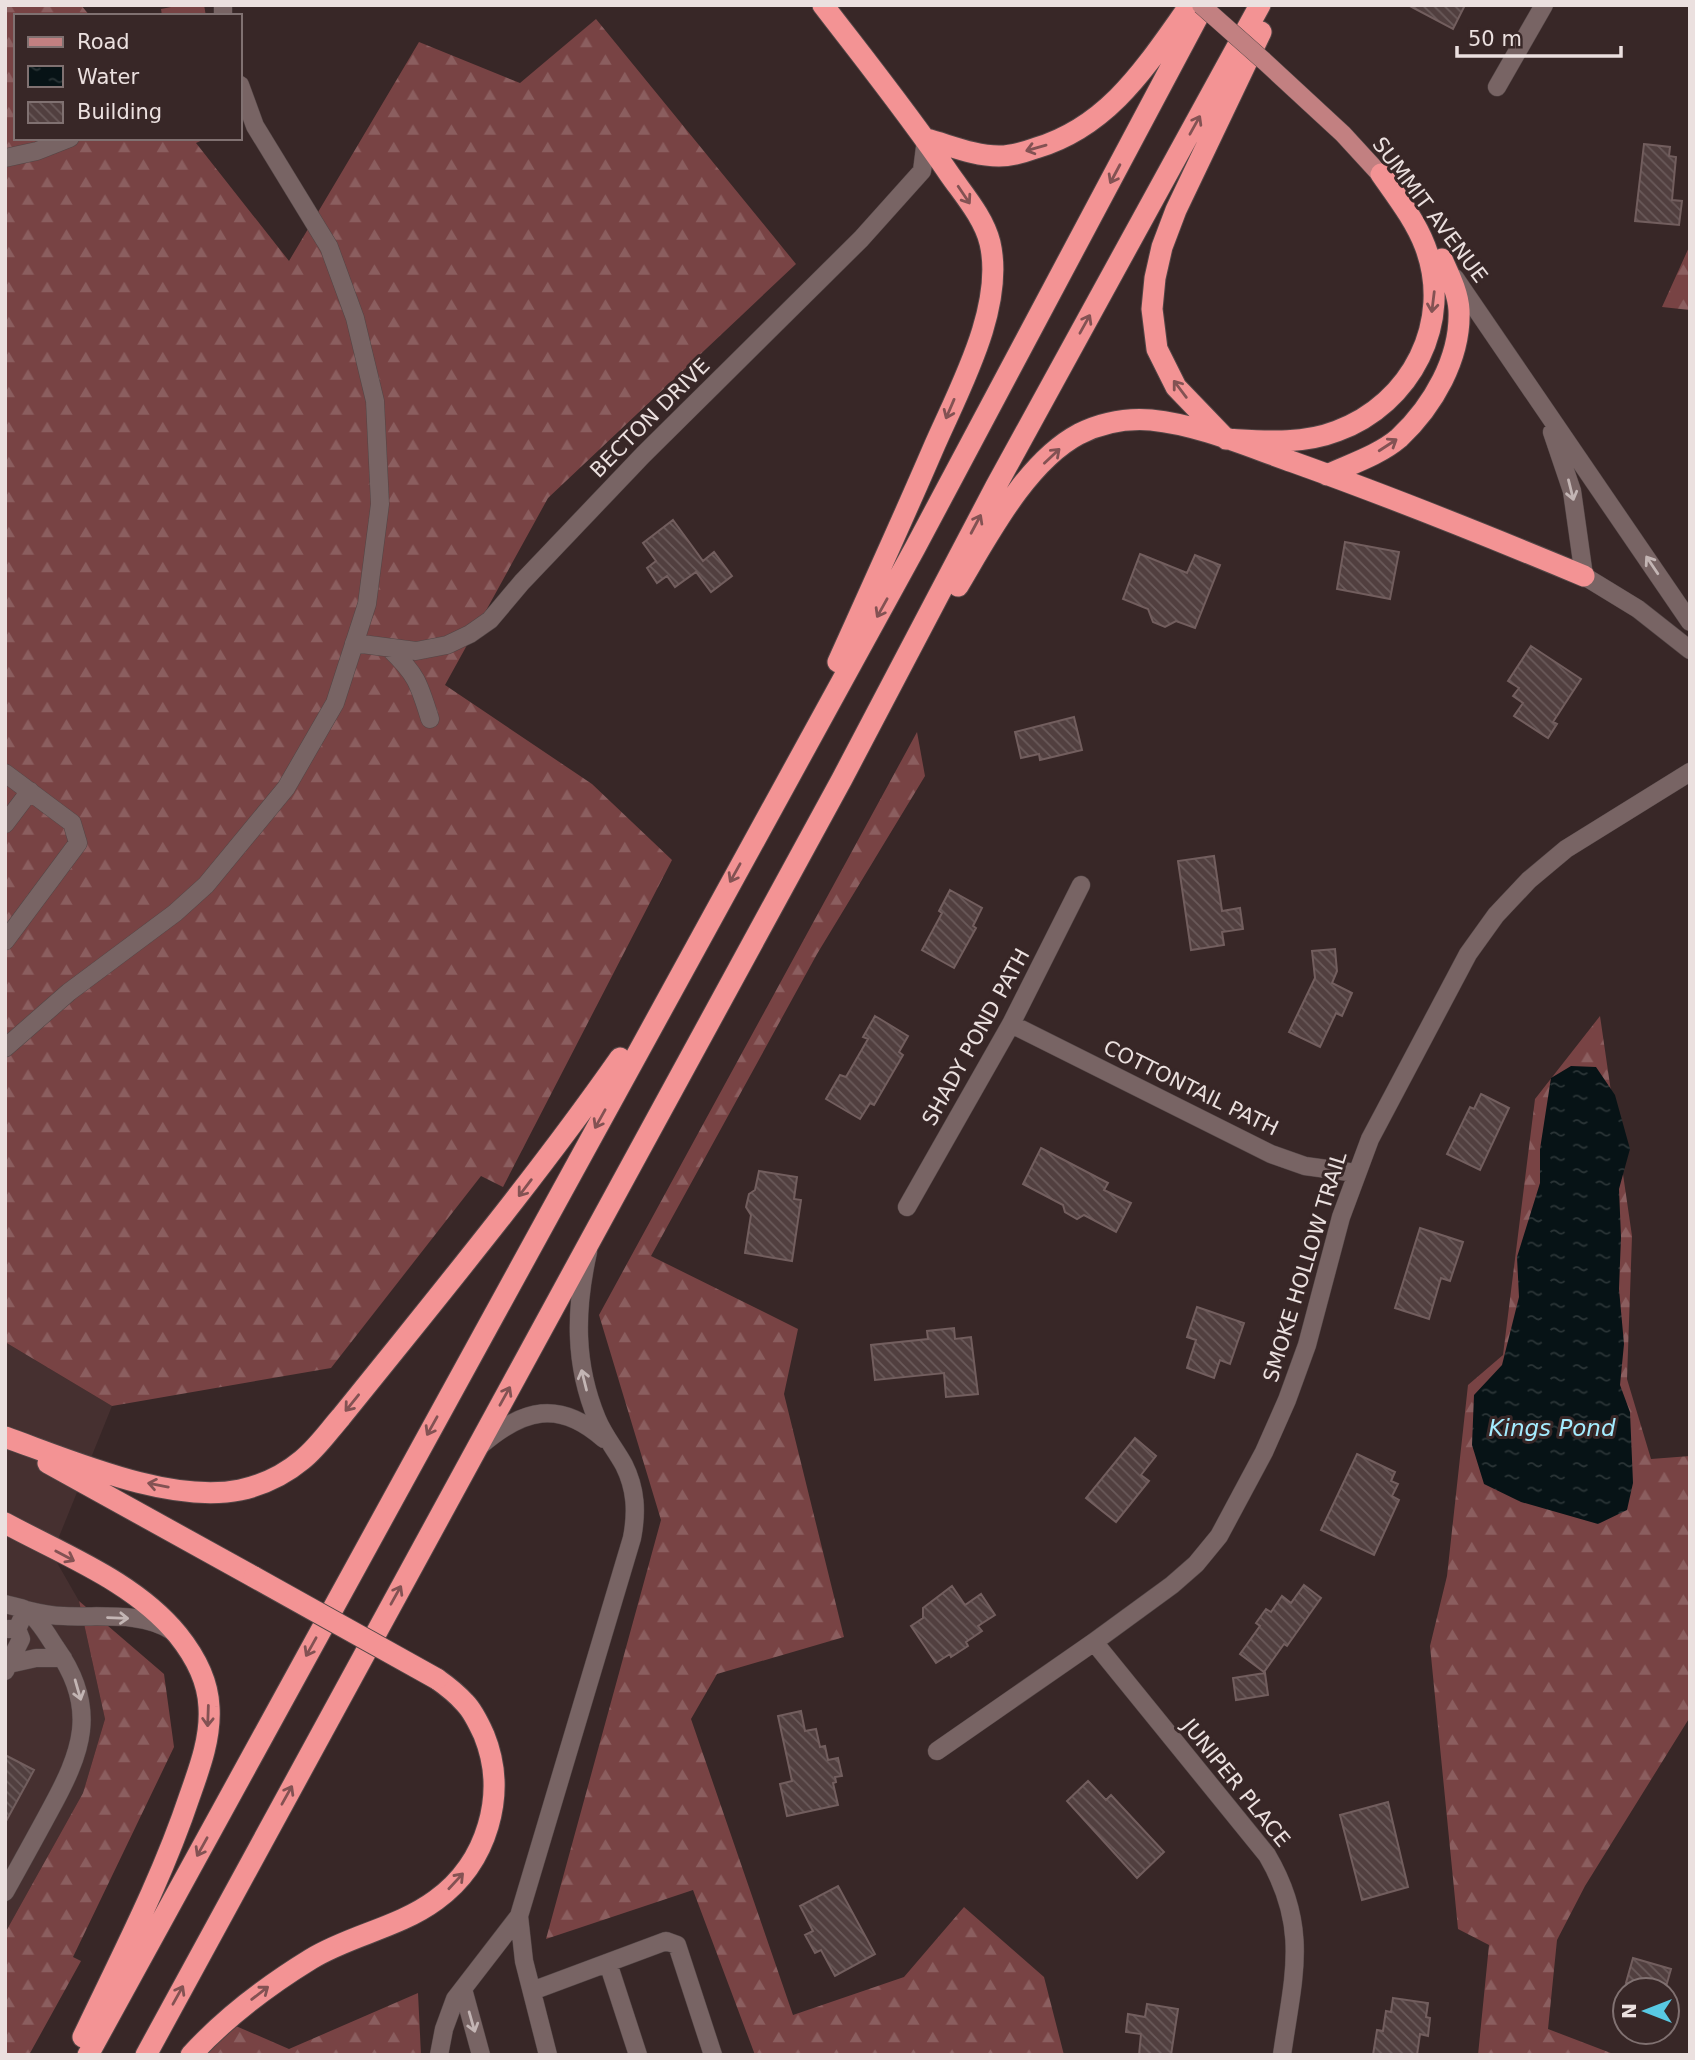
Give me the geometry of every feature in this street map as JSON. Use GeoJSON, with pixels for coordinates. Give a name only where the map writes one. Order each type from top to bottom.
{"type":"FeatureCollection","features":[{"type":"Feature","properties":{"kind":"highway"},"geometry":{"type":"LineString","coordinates":[[768,813],[909,505],[975,349],[988,309],[992,278],[990,243],[975,212],[926,139],[823,5]]}},
{"type":"Feature","properties":{"kind":"highway"},"geometry":{"type":"LineString","coordinates":[[842,5],[860,53]]}},
{"type":"Feature","properties":{"kind":"highway"},"geometry":{"type":"LineString","coordinates":[[926,139],[972,153],[1000,156],[1061,141],[1089,124],[1119,98],[1146,68],[1190,5]]}},
{"type":"Feature","properties":{"kind":"highway"},"geometry":{"type":"LineString","coordinates":[[88,2055],[915,548],[1203,5]]}},
{"type":"Feature","properties":{"kind":"highway"},"geometry":{"type":"LineString","coordinates":[[146,2055],[842,779],[996,486],[1260,5]]}},
{"type":"Feature","properties":{"kind":"highway"},"geometry":{"type":"LineString","coordinates":[[1273,5],[1176,209],[1162,247],[1155,278],[1152,309],[1157,349],[1176,387],[1226,439],[1286,442],[1336,432],[1367,418],[1395,394],[1414,370],[1428,335],[1435,292],[1426,247],[1409,214],[1381,174]]}},
{"type":"Feature","properties":{"kind":"highway"},"geometry":{"type":"LineString","coordinates":[[1327,475],[1372,455],[1398,439],[1426,408],[1443,380],[1457,342],[1459,309],[1443,259]]}},
{"type":"Feature","properties":{"kind":"highway"},"geometry":{"type":"LineString","coordinates":[[842,779],[1004,510],[1032,474],[1056,451],[1079,434],[1117,420],[1150,420],[1188,427],[1226,439],[1327,475],[1584,576]]}},
{"type":"Feature","properties":{"kind":"highway"},"geometry":{"type":"LineString","coordinates":[[5,1437],[123,1477],[183,1489],[221,1492],[240,1490],[274,1479],[302,1461],[506,1213],[580,1115],[680,973]]}},
{"type":"Feature","properties":{"kind":"highway"},"geometry":{"type":"LineString","coordinates":[[5,1437],[113,1500],[437,1679],[467,1704],[488,1745],[494,1791],[491,1817],[484,1842],[455,1884],[413,1914],[317,1955],[271,1984],[225,2022],[191,2055]]}},
{"type":"Feature","properties":{"kind":"highway"},"geometry":{"type":"LineString","coordinates":[[5,1523],[108,1579],[158,1615],[177,1635],[193,1658],[204,1681],[209,1706],[204,1751],[182,1820],[152,1892],[75,2055]]}},
{"type":"Feature","properties":{"kind":"main road","name":"SUMMIT AVENUE"},"geometry":{"type":"LineString","coordinates":[[1203,5],[1343,134],[1381,174],[1443,259]]}},
{"type":"Feature","properties":{"kind":"street"},"geometry":{"type":"LineString","coordinates":[[1497,87],[1544,5]]}},
{"type":"Feature","properties":{"kind":"street"},"geometry":{"type":"LineString","coordinates":[[5,1048],[69,992],[175,913],[206,885],[286,788],[335,703],[367,604],[380,505],[375,401],[355,318],[329,247],[255,126],[242,90]]}},
{"type":"Feature","properties":{"kind":"street","name":"BECTON DRIVE"},"geometry":{"type":"LineString","coordinates":[[354,643],[416,651],[447,645],[490,620],[583,517],[861,239],[922,171],[926,139]]}},
{"type":"Feature","properties":{"kind":"street"},"geometry":{"type":"LineString","coordinates":[[5,158],[64,140]]}},
{"type":"Feature","properties":{"kind":"street","name":"SUMMIT AVENUE"},"geometry":{"type":"LineString","coordinates":[[1443,259],[1539,404],[1596,482],[1690,622]]}},
{"type":"Feature","properties":{"kind":"street","name":"SUMMIT AVENUE"},"geometry":{"type":"LineString","coordinates":[[1539,404],[1558,446],[1572,491],[1584,576]]}},
{"type":"Feature","properties":{"kind":"street"},"geometry":{"type":"LineString","coordinates":[[1584,576],[1638,609],[1690,650]]}},
{"type":"Feature","properties":{"kind":"street"},"geometry":{"type":"LineString","coordinates":[[390,649],[406,664],[417,680],[430,719]]}},
{"type":"Feature","properties":{"kind":"street","name":"SMOKE HOLLOW TRAIL"},"geometry":{"type":"LineString","coordinates":[[937,1751],[1172,1585],[1196,1564],[1219,1536],[1265,1452],[1287,1400],[1307,1345],[1340,1217],[1370,1139],[1468,954],[1496,915],[1529,880],[1566,849],[1690,772]]}},
{"type":"Feature","properties":{"kind":"street"},"geometry":{"type":"LineString","coordinates":[[5,773],[72,823],[78,843],[5,941]]}},
{"type":"Feature","properties":{"kind":"street"},"geometry":{"type":"LineString","coordinates":[[5,824],[30,791]]}},
{"type":"Feature","properties":{"kind":"street","name":"SHADY POND PATH"},"geometry":{"type":"LineString","coordinates":[[907,1207],[1011,1024],[1081,886]]}},
{"type":"Feature","properties":{"kind":"street","name":"COTTONTAIL PATH"},"geometry":{"type":"LineString","coordinates":[[1011,1024],[1271,1154],[1305,1166],[1356,1173]]}},
{"type":"Feature","properties":{"kind":"street"},"geometry":{"type":"LineString","coordinates":[[439,2055],[444,2029],[455,1999],[519,1916],[632,1538],[637,1513],[633,1488],[624,1465],[609,1443],[590,1402],[578,1351],[580,1295],[592,1238]]}},
{"type":"Feature","properties":{"kind":"street"},"geometry":{"type":"LineString","coordinates":[[476,1449],[507,1425],[523,1416],[539,1413],[558,1413],[575,1418],[609,1443]]}},
{"type":"Feature","properties":{"kind":"street"},"geometry":{"type":"LineString","coordinates":[[5,1604],[26,1611],[62,1616],[135,1619],[165,1627],[177,1635]]}},
{"type":"Feature","properties":{"kind":"street"},"geometry":{"type":"LineString","coordinates":[[7,1668],[21,1639],[11,1629],[26,1611]]}},
{"type":"Feature","properties":{"kind":"street"},"geometry":{"type":"LineString","coordinates":[[5,1892],[67,1780],[81,1738],[83,1718],[74,1677],[47,1634],[26,1611]]}},
{"type":"Feature","properties":{"kind":"street","name":"JUNIPER PLACE"},"geometry":{"type":"LineString","coordinates":[[1094,1642],[1267,1855],[1280,1877],[1290,1903],[1295,1931],[1295,1962],[1282,2055]]}},
{"type":"Feature","properties":{"kind":"street"},"geometry":{"type":"LineString","coordinates":[[7,1668],[36,1658],[63,1658]]}},
{"type":"Feature","properties":{"kind":"street"},"geometry":{"type":"LineString","coordinates":[[519,1916],[524,1961],[548,2055]]}},
{"type":"Feature","properties":{"kind":"street"},"geometry":{"type":"LineString","coordinates":[[532,1991],[666,1941],[677,1945],[713,2055]]}},
{"type":"Feature","properties":{"kind":"street"},"geometry":{"type":"LineString","coordinates":[[608,1963],[638,2055]]}},
{"type":"Feature","properties":{"kind":"street"},"geometry":{"type":"LineString","coordinates":[[463,1989],[481,2055]]}},
{"type":"Feature","properties":{"kind":"shaded area"},"geometry":{"type":"Polygon","coordinates":[[[5,1342],[112,1406],[52,1554],[79,1601],[105,1719],[83,1793],[5,1933],[5,1342]]]}},
{"type":"Feature","properties":{"kind":"green space"},"geometry":{"type":"Polygon","coordinates":[[[5,5],[81,5],[88,14],[14,14],[14,140],[203,140],[196,143],[289,261],[419,42],[520,83],[596,19],[796,264],[548,498],[445,685],[592,784],[672,860],[503,1187],[481,1176],[331,1368],[112,1406],[5,1342],[5,5]]]}},
{"type":"Feature","properties":{"kind":"green space"},"geometry":{"type":"Polygon","coordinates":[[[181,5],[204,5],[206,14],[162,14],[161,9],[181,5]]]}},
{"type":"Feature","properties":{"kind":"green space"},"geometry":{"type":"Polygon","coordinates":[[[1690,245],[1690,310],[1662,307],[1690,245]]]}},
{"type":"Feature","properties":{"kind":"green space"},"geometry":{"type":"Polygon","coordinates":[[[917,732],[925,776],[817,954],[651,1256],[798,1329],[784,1394],[844,1637],[717,1674],[691,1719],[793,2015],[904,1977],[964,1907],[1044,1977],[1064,2055],[755,2055],[693,1890],[546,1939],[661,1520],[599,1315],[917,732]]]}},
{"type":"Feature","properties":{"kind":"green space"},"geometry":{"type":"Polygon","coordinates":[[[1600,1016],[1632,1236],[1627,1379],[1651,1459],[1690,1456],[1690,1717],[1585,1886],[1557,1940],[1548,2029],[1616,2055],[1478,2055],[1489,1945],[1458,1929],[1430,1646],[1447,1576],[1468,1385],[1503,1355],[1535,1099],[1600,1016]]]}},
{"type":"Feature","properties":{"kind":"green space"},"geometry":{"type":"Polygon","coordinates":[[[79,1601],[164,1674],[174,1747],[73,1957],[81,1961],[29,2055],[5,2055],[5,1933],[83,1793],[105,1719],[79,1601]]]}},
{"type":"Feature","properties":{"kind":"green space"},"geometry":{"type":"Polygon","coordinates":[[[418,1993],[421,2055],[195,2055],[215,2017],[289,2049],[418,1993]]]}},
{"type":"Feature","properties":{"kind":"water","name":"Kings Pond"},"geometry":{"type":"Polygon","coordinates":[[[1571,1066],[1596,1067],[1615,1095],[1630,1149],[1619,1189],[1619,1289],[1624,1344],[1620,1385],[1630,1412],[1633,1483],[1627,1510],[1598,1524],[1521,1502],[1484,1484],[1472,1445],[1474,1395],[1502,1365],[1519,1297],[1517,1257],[1540,1183],[1540,1149],[1551,1078],[1571,1066]]]}},
{"type":"Feature","properties":{"kind":"building"},"geometry":{"type":"Polygon","coordinates":[[[1408,5],[1465,5],[1453,29],[1408,5]]]}},
{"type":"Feature","properties":{"kind":"building"},"geometry":{"type":"Polygon","coordinates":[[[1644,144],[1670,147],[1669,156],[1676,157],[1672,200],[1682,201],[1679,225],[1635,221],[1644,144]]]}},
{"type":"Feature","properties":{"kind":"building"},"geometry":{"type":"Polygon","coordinates":[[[673,520],[703,561],[714,552],[732,576],[711,592],[696,572],[675,587],[667,576],[657,583],[647,568],[656,561],[643,543],[673,520]]]}},
{"type":"Feature","properties":{"kind":"building"},"geometry":{"type":"Polygon","coordinates":[[[1345,542],[1399,552],[1390,599],[1337,589],[1345,542]]]}},
{"type":"Feature","properties":{"kind":"building"},"geometry":{"type":"Polygon","coordinates":[[[1140,554],[1187,573],[1195,555],[1220,565],[1195,628],[1176,621],[1165,627],[1153,622],[1148,609],[1123,599],[1140,554]]]}},
{"type":"Feature","properties":{"kind":"building"},"geometry":{"type":"Polygon","coordinates":[[[1531,646],[1581,679],[1553,722],[1557,724],[1548,738],[1514,716],[1523,703],[1513,696],[1519,688],[1508,681],[1531,646]]]}},
{"type":"Feature","properties":{"kind":"building"},"geometry":{"type":"Polygon","coordinates":[[[1074,717],[1082,750],[1040,760],[1039,754],[1021,758],[1015,732],[1074,717]]]}},
{"type":"Feature","properties":{"kind":"building"},"geometry":{"type":"Polygon","coordinates":[[[1214,856],[1222,911],[1240,908],[1243,929],[1222,932],[1224,945],[1191,950],[1178,861],[1214,856]]]}},
{"type":"Feature","properties":{"kind":"building"},"geometry":{"type":"Polygon","coordinates":[[[950,890],[982,908],[973,926],[976,928],[954,968],[922,950],[942,913],[939,911],[950,890]]]}},
{"type":"Feature","properties":{"kind":"building"},"geometry":{"type":"Polygon","coordinates":[[[1335,949],[1337,971],[1332,983],[1352,993],[1342,1016],[1336,1013],[1320,1047],[1289,1032],[1315,978],[1312,951],[1335,949]]]}},
{"type":"Feature","properties":{"kind":"building"},"geometry":{"type":"Polygon","coordinates":[[[875,1016],[908,1036],[899,1052],[903,1055],[874,1105],[870,1103],[860,1119],[826,1099],[840,1075],[846,1077],[868,1039],[863,1037],[875,1016]]]}},
{"type":"Feature","properties":{"kind":"building"},"geometry":{"type":"Polygon","coordinates":[[[1481,1094],[1509,1108],[1480,1170],[1447,1154],[1470,1107],[1474,1109],[1481,1094]]]}},
{"type":"Feature","properties":{"kind":"building"},"geometry":{"type":"Polygon","coordinates":[[[1041,1148],[1108,1183],[1104,1190],[1131,1203],[1116,1232],[1084,1215],[1077,1219],[1065,1212],[1063,1205],[1023,1184],[1041,1148]]]}},
{"type":"Feature","properties":{"kind":"building"},"geometry":{"type":"Polygon","coordinates":[[[759,1171],[797,1177],[794,1199],[801,1200],[792,1261],[745,1253],[751,1215],[746,1207],[749,1194],[755,1190],[759,1171]]]}},
{"type":"Feature","properties":{"kind":"building"},"geometry":{"type":"Polygon","coordinates":[[[1420,1228],[1463,1242],[1450,1281],[1441,1278],[1429,1319],[1395,1308],[1420,1228]]]}},
{"type":"Feature","properties":{"kind":"building"},"geometry":{"type":"Polygon","coordinates":[[[1197,1307],[1244,1323],[1230,1364],[1220,1360],[1214,1378],[1187,1368],[1196,1340],[1187,1337],[1197,1307]]]}},
{"type":"Feature","properties":{"kind":"building"},"geometry":{"type":"Polygon","coordinates":[[[954,1328],[955,1339],[971,1337],[978,1394],[946,1397],[944,1373],[875,1380],[871,1345],[928,1339],[927,1331],[954,1328]]]}},
{"type":"Feature","properties":{"kind":"building"},"geometry":{"type":"Polygon","coordinates":[[[1135,1438],[1156,1456],[1141,1475],[1149,1481],[1116,1522],[1086,1498],[1135,1438]]]}},
{"type":"Feature","properties":{"kind":"building"},"geometry":{"type":"Polygon","coordinates":[[[1357,1454],[1395,1472],[1391,1481],[1398,1484],[1392,1496],[1399,1500],[1374,1555],[1321,1530],[1357,1454]]]}},
{"type":"Feature","properties":{"kind":"building"},"geometry":{"type":"Polygon","coordinates":[[[1304,1585],[1321,1598],[1287,1646],[1284,1644],[1264,1672],[1240,1654],[1260,1626],[1256,1623],[1266,1609],[1271,1612],[1282,1596],[1291,1603],[1304,1585]]]}},
{"type":"Feature","properties":{"kind":"building"},"geometry":{"type":"Polygon","coordinates":[[[952,1586],[965,1605],[981,1594],[995,1615],[978,1626],[982,1631],[966,1642],[968,1646],[936,1663],[911,1626],[923,1618],[923,1608],[952,1586]]]}},
{"type":"Feature","properties":{"kind":"building"},"geometry":{"type":"Polygon","coordinates":[[[1265,1673],[1268,1695],[1236,1700],[1233,1678],[1265,1673]]]}},
{"type":"Feature","properties":{"kind":"building"},"geometry":{"type":"Polygon","coordinates":[[[801,1711],[805,1731],[816,1729],[820,1747],[825,1746],[828,1760],[838,1758],[842,1776],[835,1777],[836,1782],[833,1783],[838,1805],[787,1816],[780,1784],[792,1781],[778,1716],[801,1711]]]}},
{"type":"Feature","properties":{"kind":"building"},"geometry":{"type":"Polygon","coordinates":[[[5,1755],[34,1770],[5,1823],[5,1755]]]}},
{"type":"Feature","properties":{"kind":"building"},"geometry":{"type":"Polygon","coordinates":[[[1088,1781],[1106,1800],[1111,1795],[1164,1852],[1137,1878],[1067,1801],[1088,1781]]]}},
{"type":"Feature","properties":{"kind":"building"},"geometry":{"type":"Polygon","coordinates":[[[1388,1802],[1408,1887],[1362,1900],[1340,1815],[1388,1802]]]}},
{"type":"Feature","properties":{"kind":"building"},"geometry":{"type":"Polygon","coordinates":[[[838,1886],[875,1954],[835,1976],[821,1950],[815,1953],[805,1935],[813,1931],[800,1906],[838,1886]]]}},
{"type":"Feature","properties":{"kind":"building"},"geometry":{"type":"Polygon","coordinates":[[[1633,1958],[1671,1969],[1669,1976],[1628,1976],[1633,1958]]]}},
{"type":"Feature","properties":{"kind":"building"},"geometry":{"type":"Polygon","coordinates":[[[1393,1998],[1428,2003],[1428,2036],[1420,2034],[1417,2055],[1373,2055],[1377,2030],[1383,2031],[1386,2011],[1391,2012],[1393,1998]]]}},
{"type":"Feature","properties":{"kind":"building"},"geometry":{"type":"Polygon","coordinates":[[[1147,2004],[1178,2009],[1171,2055],[1139,2055],[1141,2034],[1126,2032],[1128,2014],[1145,2017],[1147,2004]]]}}]}
